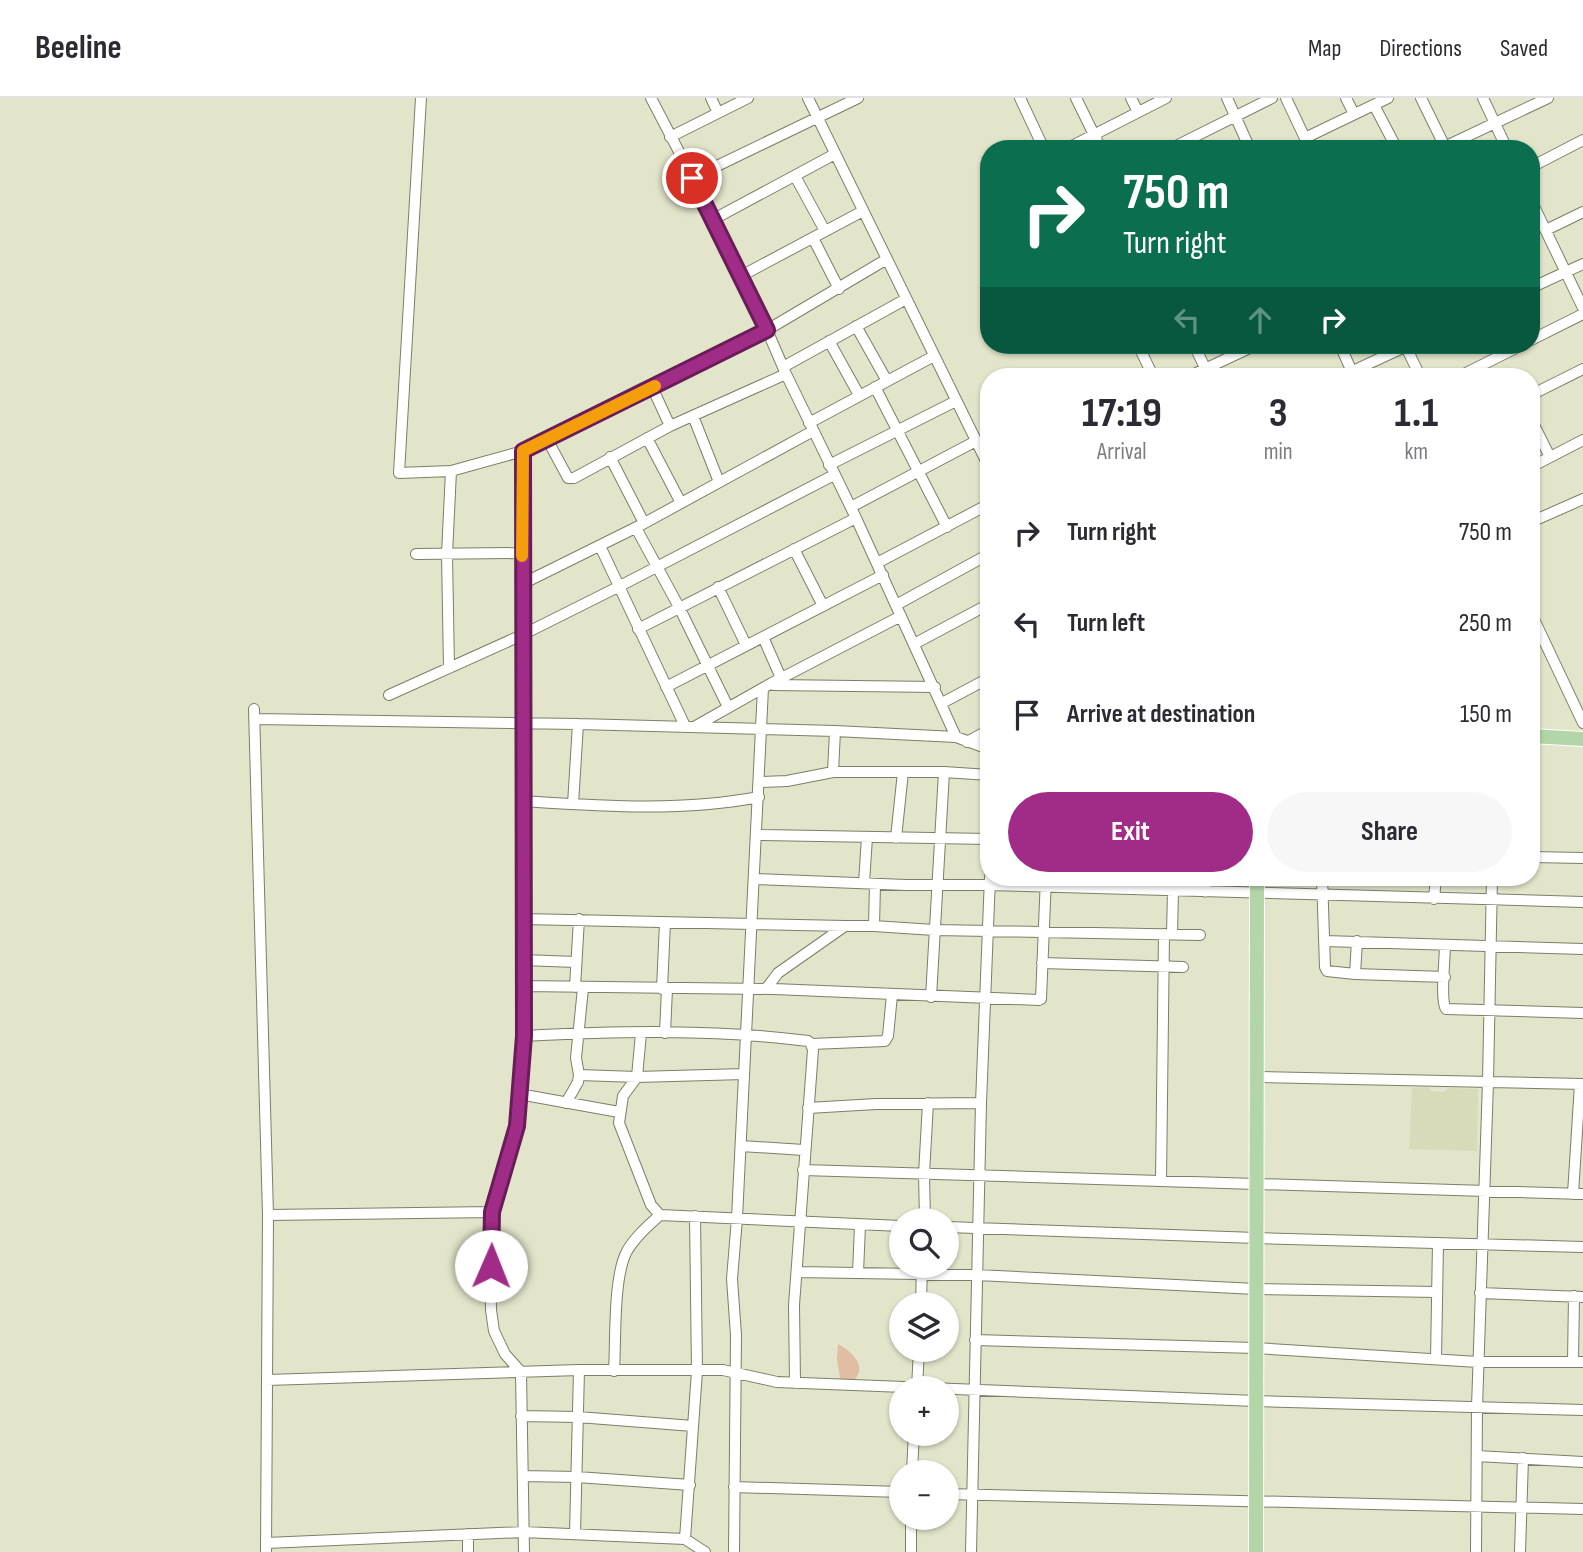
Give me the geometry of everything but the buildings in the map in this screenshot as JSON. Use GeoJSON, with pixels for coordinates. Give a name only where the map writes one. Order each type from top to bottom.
{"type":"FeatureCollection","features":[{"type":"Feature","properties":{"kind":"main road"},"geometry":{"type":"LineString","coordinates":[[1540,737],[1583,739]]}},
{"type":"Feature","properties":{"kind":"main road"},"geometry":{"type":"LineString","coordinates":[[1256,1552],[1257,886]]}},
{"type":"Feature","properties":{"kind":"street"},"geometry":{"type":"LineString","coordinates":[[421,98],[400,473],[450,471],[523,451],[767,330],[887,259]]}},
{"type":"Feature","properties":{"kind":"street"},"geometry":{"type":"LineString","coordinates":[[651,98],[714,219],[942,703],[962,740]]}},
{"type":"Feature","properties":{"kind":"street"},"geometry":{"type":"LineString","coordinates":[[710,98],[718,113]]}},
{"type":"Feature","properties":{"kind":"street"},"geometry":{"type":"LineString","coordinates":[[670,137],[748,98]]}},
{"type":"Feature","properties":{"kind":"street"},"geometry":{"type":"LineString","coordinates":[[808,98],[980,450]]}},
{"type":"Feature","properties":{"kind":"street"},"geometry":{"type":"LineString","coordinates":[[692,178],[858,98]]}},
{"type":"Feature","properties":{"kind":"street"},"geometry":{"type":"LineString","coordinates":[[1020,98],[1040,140]]}},
{"type":"Feature","properties":{"kind":"street"},"geometry":{"type":"LineString","coordinates":[[1076,98],[1097,140]]}},
{"type":"Feature","properties":{"kind":"street"},"geometry":{"type":"LineString","coordinates":[[1131,98],[1138,112]]}},
{"type":"Feature","properties":{"kind":"street"},"geometry":{"type":"LineString","coordinates":[[1083,140],[1166,98]]}},
{"type":"Feature","properties":{"kind":"street"},"geometry":{"type":"LineString","coordinates":[[1227,98],[1246,140]]}},
{"type":"Feature","properties":{"kind":"street"},"geometry":{"type":"LineString","coordinates":[[1188,140],[1272,98]]}},
{"type":"Feature","properties":{"kind":"street"},"geometry":{"type":"LineString","coordinates":[[1286,98],[1306,140]]}},
{"type":"Feature","properties":{"kind":"street"},"geometry":{"type":"LineString","coordinates":[[1346,98],[1354,114]]}},
{"type":"Feature","properties":{"kind":"street"},"geometry":{"type":"LineString","coordinates":[[1312,140],[1354,114],[1388,98]]}},
{"type":"Feature","properties":{"kind":"street"},"geometry":{"type":"LineString","coordinates":[[1422,98],[1440,140]]}},
{"type":"Feature","properties":{"kind":"street"},"geometry":{"type":"LineString","coordinates":[[1483,98],[1503,140]]}},
{"type":"Feature","properties":{"kind":"street"},"geometry":{"type":"LineString","coordinates":[[1460,140],[1542,99]]}},
{"type":"Feature","properties":{"kind":"street"},"geometry":{"type":"LineString","coordinates":[[1374,105],[1392,140]]}},
{"type":"Feature","properties":{"kind":"street"},"geometry":{"type":"LineString","coordinates":[[1540,162],[1583,140]]}},
{"type":"Feature","properties":{"kind":"street"},"geometry":{"type":"LineString","coordinates":[[714,219],[835,154]]}},
{"type":"Feature","properties":{"kind":"street"},"geometry":{"type":"LineString","coordinates":[[795,176],[825,231]]}},
{"type":"Feature","properties":{"kind":"street"},"geometry":{"type":"LineString","coordinates":[[741,276],[863,212]]}},
{"type":"Feature","properties":{"kind":"street"},"geometry":{"type":"LineString","coordinates":[[1546,230],[1583,212]]}},
{"type":"Feature","properties":{"kind":"street"},"geometry":{"type":"LineString","coordinates":[[1540,218],[1583,308]]}},
{"type":"Feature","properties":{"kind":"street"},"geometry":{"type":"LineString","coordinates":[[813,238],[839,289]]}},
{"type":"Feature","properties":{"kind":"street"},"geometry":{"type":"LineString","coordinates":[[1540,284],[1583,264]]}},
{"type":"Feature","properties":{"kind":"street"},"geometry":{"type":"LineString","coordinates":[[547,439],[570,479],[784,370],[829,341],[906,299]]}},
{"type":"Feature","properties":{"kind":"street"},"geometry":{"type":"LineString","coordinates":[[1540,336],[1583,314]]}},
{"type":"Feature","properties":{"kind":"street"},"geometry":{"type":"LineString","coordinates":[[856,326],[887,381]]}},
{"type":"Feature","properties":{"kind":"street"},"geometry":{"type":"LineString","coordinates":[[829,341],[859,396]]}},
{"type":"Feature","properties":{"kind":"street"},"geometry":{"type":"LineString","coordinates":[[1216,368],[1240,354]]}},
{"type":"Feature","properties":{"kind":"street"},"geometry":{"type":"LineString","coordinates":[[1359,368],[1388,354]]}},
{"type":"Feature","properties":{"kind":"street"},"geometry":{"type":"LineString","coordinates":[[1476,368],[1504,354]]}},
{"type":"Feature","properties":{"kind":"street"},"geometry":{"type":"LineString","coordinates":[[522,584],[600,546],[719,482],[874,387],[934,356]]}},
{"type":"Feature","properties":{"kind":"street"},"geometry":{"type":"LineString","coordinates":[[1540,390],[1583,369]]}},
{"type":"Feature","properties":{"kind":"street"},"geometry":{"type":"LineString","coordinates":[[652,387],[670,426]]}},
{"type":"Feature","properties":{"kind":"street"},"geometry":{"type":"LineString","coordinates":[[874,387],[947,527]]}},
{"type":"Feature","properties":{"kind":"street"},"geometry":{"type":"LineString","coordinates":[[389,695],[522,635],[618,587],[832,470],[896,430],[956,401]]}},
{"type":"Feature","properties":{"kind":"street"},"geometry":{"type":"LineString","coordinates":[[693,416],[719,482]]}},
{"type":"Feature","properties":{"kind":"street"},"geometry":{"type":"LineString","coordinates":[[1540,437],[1550,457]]}},
{"type":"Feature","properties":{"kind":"street"},"geometry":{"type":"LineString","coordinates":[[648,438],[681,503]]}},
{"type":"Feature","properties":{"kind":"street"},"geometry":{"type":"LineString","coordinates":[[1540,462],[1583,440]]}},
{"type":"Feature","properties":{"kind":"street"},"geometry":{"type":"LineString","coordinates":[[850,507],[976,442]]}},
{"type":"Feature","properties":{"kind":"street"},"geometry":{"type":"LineString","coordinates":[[523,451],[524,1036],[515,1134],[492,1212],[491,1310],[494,1331],[505,1354],[521,1372],[524,1552]]}},
{"type":"Feature","properties":{"kind":"street"},"geometry":{"type":"LineString","coordinates":[[610,457],[658,566],[728,708]]}},
{"type":"Feature","properties":{"kind":"street"},"geometry":{"type":"LineString","coordinates":[[449,668],[447,554],[450,471]]}},
{"type":"Feature","properties":{"kind":"street"},"geometry":{"type":"LineString","coordinates":[[1540,518],[1583,499]]}},
{"type":"Feature","properties":{"kind":"street"},"geometry":{"type":"LineString","coordinates":[[877,563],[980,509]]}},
{"type":"Feature","properties":{"kind":"street"},"geometry":{"type":"LineString","coordinates":[[638,629],[856,518]]}},
{"type":"Feature","properties":{"kind":"street"},"geometry":{"type":"LineString","coordinates":[[600,546],[666,687],[690,727]]}},
{"type":"Feature","properties":{"kind":"street"},"geometry":{"type":"LineString","coordinates":[[794,549],[822,606]]}},
{"type":"Feature","properties":{"kind":"street"},"geometry":{"type":"LineString","coordinates":[[416,554],[522,554]]}},
{"type":"Feature","properties":{"kind":"street"},"geometry":{"type":"LineString","coordinates":[[896,605],[980,559]]}},
{"type":"Feature","properties":{"kind":"street"},"geometry":{"type":"LineString","coordinates":[[666,687],[883,575]]}},
{"type":"Feature","properties":{"kind":"street"},"geometry":{"type":"LineString","coordinates":[[718,587],[746,645]]}},
{"type":"Feature","properties":{"kind":"street"},"geometry":{"type":"LineString","coordinates":[[914,644],[980,609]]}},
{"type":"Feature","properties":{"kind":"street"},"geometry":{"type":"LineString","coordinates":[[690,727],[901,616]]}},
{"type":"Feature","properties":{"kind":"street"},"geometry":{"type":"LineString","coordinates":[[1540,632],[1583,723]]}},
{"type":"Feature","properties":{"kind":"street"},"geometry":{"type":"LineString","coordinates":[[763,637],[781,678]]}},
{"type":"Feature","properties":{"kind":"street"},"geometry":{"type":"LineString","coordinates":[[942,703],[980,683]]}},
{"type":"Feature","properties":{"kind":"street"},"geometry":{"type":"LineString","coordinates":[[766,686],[935,687]]}},
{"type":"Feature","properties":{"kind":"street"},"geometry":{"type":"LineString","coordinates":[[734,1552],[736,1335],[732,1279],[761,729],[766,686]]}},
{"type":"Feature","properties":{"kind":"street"},"geometry":{"type":"LineString","coordinates":[[705,1552],[685,1539],[523,1532],[337,1540],[266,1547],[268,1215],[255,714],[522,724],[835,731],[962,740],[980,746]]}},
{"type":"Feature","properties":{"kind":"street"},"geometry":{"type":"LineString","coordinates":[[573,804],[578,724]]}},
{"type":"Feature","properties":{"kind":"street"},"geometry":{"type":"LineString","coordinates":[[833,772],[835,731]]}},
{"type":"Feature","properties":{"kind":"street"},"geometry":{"type":"LineString","coordinates":[[962,740],[980,733]]}},
{"type":"Feature","properties":{"kind":"street"},"geometry":{"type":"LineString","coordinates":[[759,782],[787,781],[833,772],[980,774]]}},
{"type":"Feature","properties":{"kind":"street"},"geometry":{"type":"LineString","coordinates":[[896,838],[903,772]]}},
{"type":"Feature","properties":{"kind":"street"},"geometry":{"type":"LineString","coordinates":[[931,997],[944,772]]}},
{"type":"Feature","properties":{"kind":"street"},"geometry":{"type":"LineString","coordinates":[[522,801],[709,805],[758,797]]}},
{"type":"Feature","properties":{"kind":"street"},"geometry":{"type":"LineString","coordinates":[[757,835],[980,839]]}},
{"type":"Feature","properties":{"kind":"street"},"geometry":{"type":"LineString","coordinates":[[867,837],[874,926]]}},
{"type":"Feature","properties":{"kind":"street"},"geometry":{"type":"LineString","coordinates":[[1540,857],[1583,858]]}},
{"type":"Feature","properties":{"kind":"street"},"geometry":{"type":"LineString","coordinates":[[755,879],[936,886],[980,882]]}},
{"type":"Feature","properties":{"kind":"street"},"geometry":{"type":"LineString","coordinates":[[971,1552],[989,886]]}},
{"type":"Feature","properties":{"kind":"street"},"geometry":{"type":"LineString","coordinates":[[523,986],[766,989],[1039,1000],[1046,886]]}},
{"type":"Feature","properties":{"kind":"street"},"geometry":{"type":"LineString","coordinates":[[1128,886],[1169,891],[1583,902]]}},
{"type":"Feature","properties":{"kind":"street"},"geometry":{"type":"LineString","coordinates":[[1161,1181],[1162,967],[1168,934],[1168,886]]}},
{"type":"Feature","properties":{"kind":"street"},"geometry":{"type":"LineString","coordinates":[[1205,886],[1205,892]]}},
{"type":"Feature","properties":{"kind":"street"},"geometry":{"type":"LineString","coordinates":[[1322,886],[1327,971],[1445,977]]}},
{"type":"Feature","properties":{"kind":"street"},"geometry":{"type":"LineString","coordinates":[[1434,899],[1435,886]]}},
{"type":"Feature","properties":{"kind":"street"},"geometry":{"type":"LineString","coordinates":[[1476,1552],[1478,1362],[1492,886]]}},
{"type":"Feature","properties":{"kind":"street"},"geometry":{"type":"LineString","coordinates":[[523,919],[1200,934]]}},
{"type":"Feature","properties":{"kind":"street"},"geometry":{"type":"LineString","coordinates":[[565,1103],[578,1083],[579,1075],[576,1059],[579,988],[576,962],[579,919]]}},
{"type":"Feature","properties":{"kind":"street"},"geometry":{"type":"LineString","coordinates":[[665,922],[665,1033]]}},
{"type":"Feature","properties":{"kind":"street"},"geometry":{"type":"LineString","coordinates":[[766,989],[778,973],[845,926]]}},
{"type":"Feature","properties":{"kind":"street"},"geometry":{"type":"LineString","coordinates":[[1325,941],[1583,949]]}},
{"type":"Feature","properties":{"kind":"street"},"geometry":{"type":"LineString","coordinates":[[1355,974],[1357,942]]}},
{"type":"Feature","properties":{"kind":"street"},"geometry":{"type":"LineString","coordinates":[[1445,945],[1445,977],[1441,1002],[1446,1009],[1583,1013]]}},
{"type":"Feature","properties":{"kind":"street"},"geometry":{"type":"LineString","coordinates":[[523,960],[576,962]]}},
{"type":"Feature","properties":{"kind":"street"},"geometry":{"type":"LineString","coordinates":[[1042,963],[1183,967]]}},
{"type":"Feature","properties":{"kind":"street"},"geometry":{"type":"LineString","coordinates":[[524,1036],[578,1033],[746,1033],[808,1041],[811,1044],[885,1041],[888,1036],[892,995]]}},
{"type":"Feature","properties":{"kind":"street"},"geometry":{"type":"LineString","coordinates":[[641,1033],[637,1077],[623,1096],[619,1112],[622,1135],[636,1163],[651,1205],[660,1215]]}},
{"type":"Feature","properties":{"kind":"street"},"geometry":{"type":"LineString","coordinates":[[794,1383],[796,1363],[793,1326],[813,1050],[811,1044]]}},
{"type":"Feature","properties":{"kind":"street"},"geometry":{"type":"LineString","coordinates":[[579,1075],[637,1077],[744,1074]]}},
{"type":"Feature","properties":{"kind":"street"},"geometry":{"type":"LineString","coordinates":[[803,1170],[1578,1194],[1581,1084],[1258,1077]]}},
{"type":"Feature","properties":{"kind":"street"},"geometry":{"type":"LineString","coordinates":[[519,1094],[619,1112]]}},
{"type":"Feature","properties":{"kind":"street"},"geometry":{"type":"LineString","coordinates":[[925,1208],[928,1103]]}},
{"type":"Feature","properties":{"kind":"street"},"geometry":{"type":"LineString","coordinates":[[808,1108],[981,1103]]}},
{"type":"Feature","properties":{"kind":"street"},"geometry":{"type":"LineString","coordinates":[[741,1146],[804,1150]]}},
{"type":"Feature","properties":{"kind":"street"},"geometry":{"type":"LineString","coordinates":[[268,1215],[492,1212]]}},
{"type":"Feature","properties":{"kind":"street"},"geometry":{"type":"LineString","coordinates":[[614,1370],[621,1267],[636,1237],[660,1215],[889,1226]]}},
{"type":"Feature","properties":{"kind":"street"},"geometry":{"type":"LineString","coordinates":[[685,1539],[697,1371],[695,1216]]}},
{"type":"Feature","properties":{"kind":"street"},"geometry":{"type":"LineString","coordinates":[[858,1273],[860,1225]]}},
{"type":"Feature","properties":{"kind":"street"},"geometry":{"type":"LineString","coordinates":[[959,1227],[1583,1247]]}},
{"type":"Feature","properties":{"kind":"street"},"geometry":{"type":"LineString","coordinates":[[1436,1359],[1438,1243]]}},
{"type":"Feature","properties":{"kind":"street"},"geometry":{"type":"LineString","coordinates":[[797,1272],[889,1272]]}},
{"type":"Feature","properties":{"kind":"street"},"geometry":{"type":"LineString","coordinates":[[959,1273],[1256,1289],[1437,1292]]}},
{"type":"Feature","properties":{"kind":"street"},"geometry":{"type":"LineString","coordinates":[[975,1340],[1255,1349],[1478,1362],[1578,1362],[1579,1296],[1480,1293]]}},
{"type":"Feature","properties":{"kind":"street"},"geometry":{"type":"LineString","coordinates":[[267,1380],[579,1370],[723,1370],[756,1379],[794,1383],[889,1386]]}},
{"type":"Feature","properties":{"kind":"street"},"geometry":{"type":"LineString","coordinates":[[575,1534],[579,1370]]}},
{"type":"Feature","properties":{"kind":"street"},"geometry":{"type":"LineString","coordinates":[[959,1388],[1255,1401],[1583,1410]]}},
{"type":"Feature","properties":{"kind":"street"},"geometry":{"type":"LineString","coordinates":[[521,1416],[578,1417],[693,1426]]}},
{"type":"Feature","properties":{"kind":"street"},"geometry":{"type":"LineString","coordinates":[[1477,1456],[1583,1462]]}},
{"type":"Feature","properties":{"kind":"street"},"geometry":{"type":"LineString","coordinates":[[1520,1552],[1523,1458]]}},
{"type":"Feature","properties":{"kind":"street"},"geometry":{"type":"LineString","coordinates":[[523,1476],[690,1485]]}},
{"type":"Feature","properties":{"kind":"street"},"geometry":{"type":"LineString","coordinates":[[734,1487],[889,1492]]}},
{"type":"Feature","properties":{"kind":"street"},"geometry":{"type":"LineString","coordinates":[[959,1494],[1583,1509]]}},
{"type":"Feature","properties":{"kind":"street"},"geometry":{"type":"LineString","coordinates":[[911,1530],[911,1552]]}},
{"type":"Feature","properties":{"kind":"street"},"geometry":{"type":"LineString","coordinates":[[468,1534],[468,1552]]}},
{"type":"Feature","properties":{"kind":"street"},"geometry":{"type":"LineString","coordinates":[[337,1540],[337,1552]]}},
{"type":"Feature","properties":{"kind":"shaded area"},"geometry":{"type":"Polygon","coordinates":[[[1428,1087],[1431,1091],[1444,1092],[1448,1088],[1478,1089],[1477,1151],[1409,1149],[1412,1088],[1428,1087]]]}},
{"type":"Feature","properties":{"kind":"shaded area"},"geometry":{"type":"Polygon","coordinates":[[[838,1344],[859,1364],[858,1375],[854,1380],[845,1381],[840,1378],[838,1344]]]}},
{"type":"Feature","properties":{"kind":"slow traffic"},"geometry":{"type":"LineString","coordinates":[[522,556],[523,451],[655,386]]}},
{"type":"Feature","properties":{"kind":"route"},"geometry":{"type":"LineString","coordinates":[[491,1266],[492,1212],[517,1126],[524,1036],[523,451],[767,330],[692,178]]}}]}
